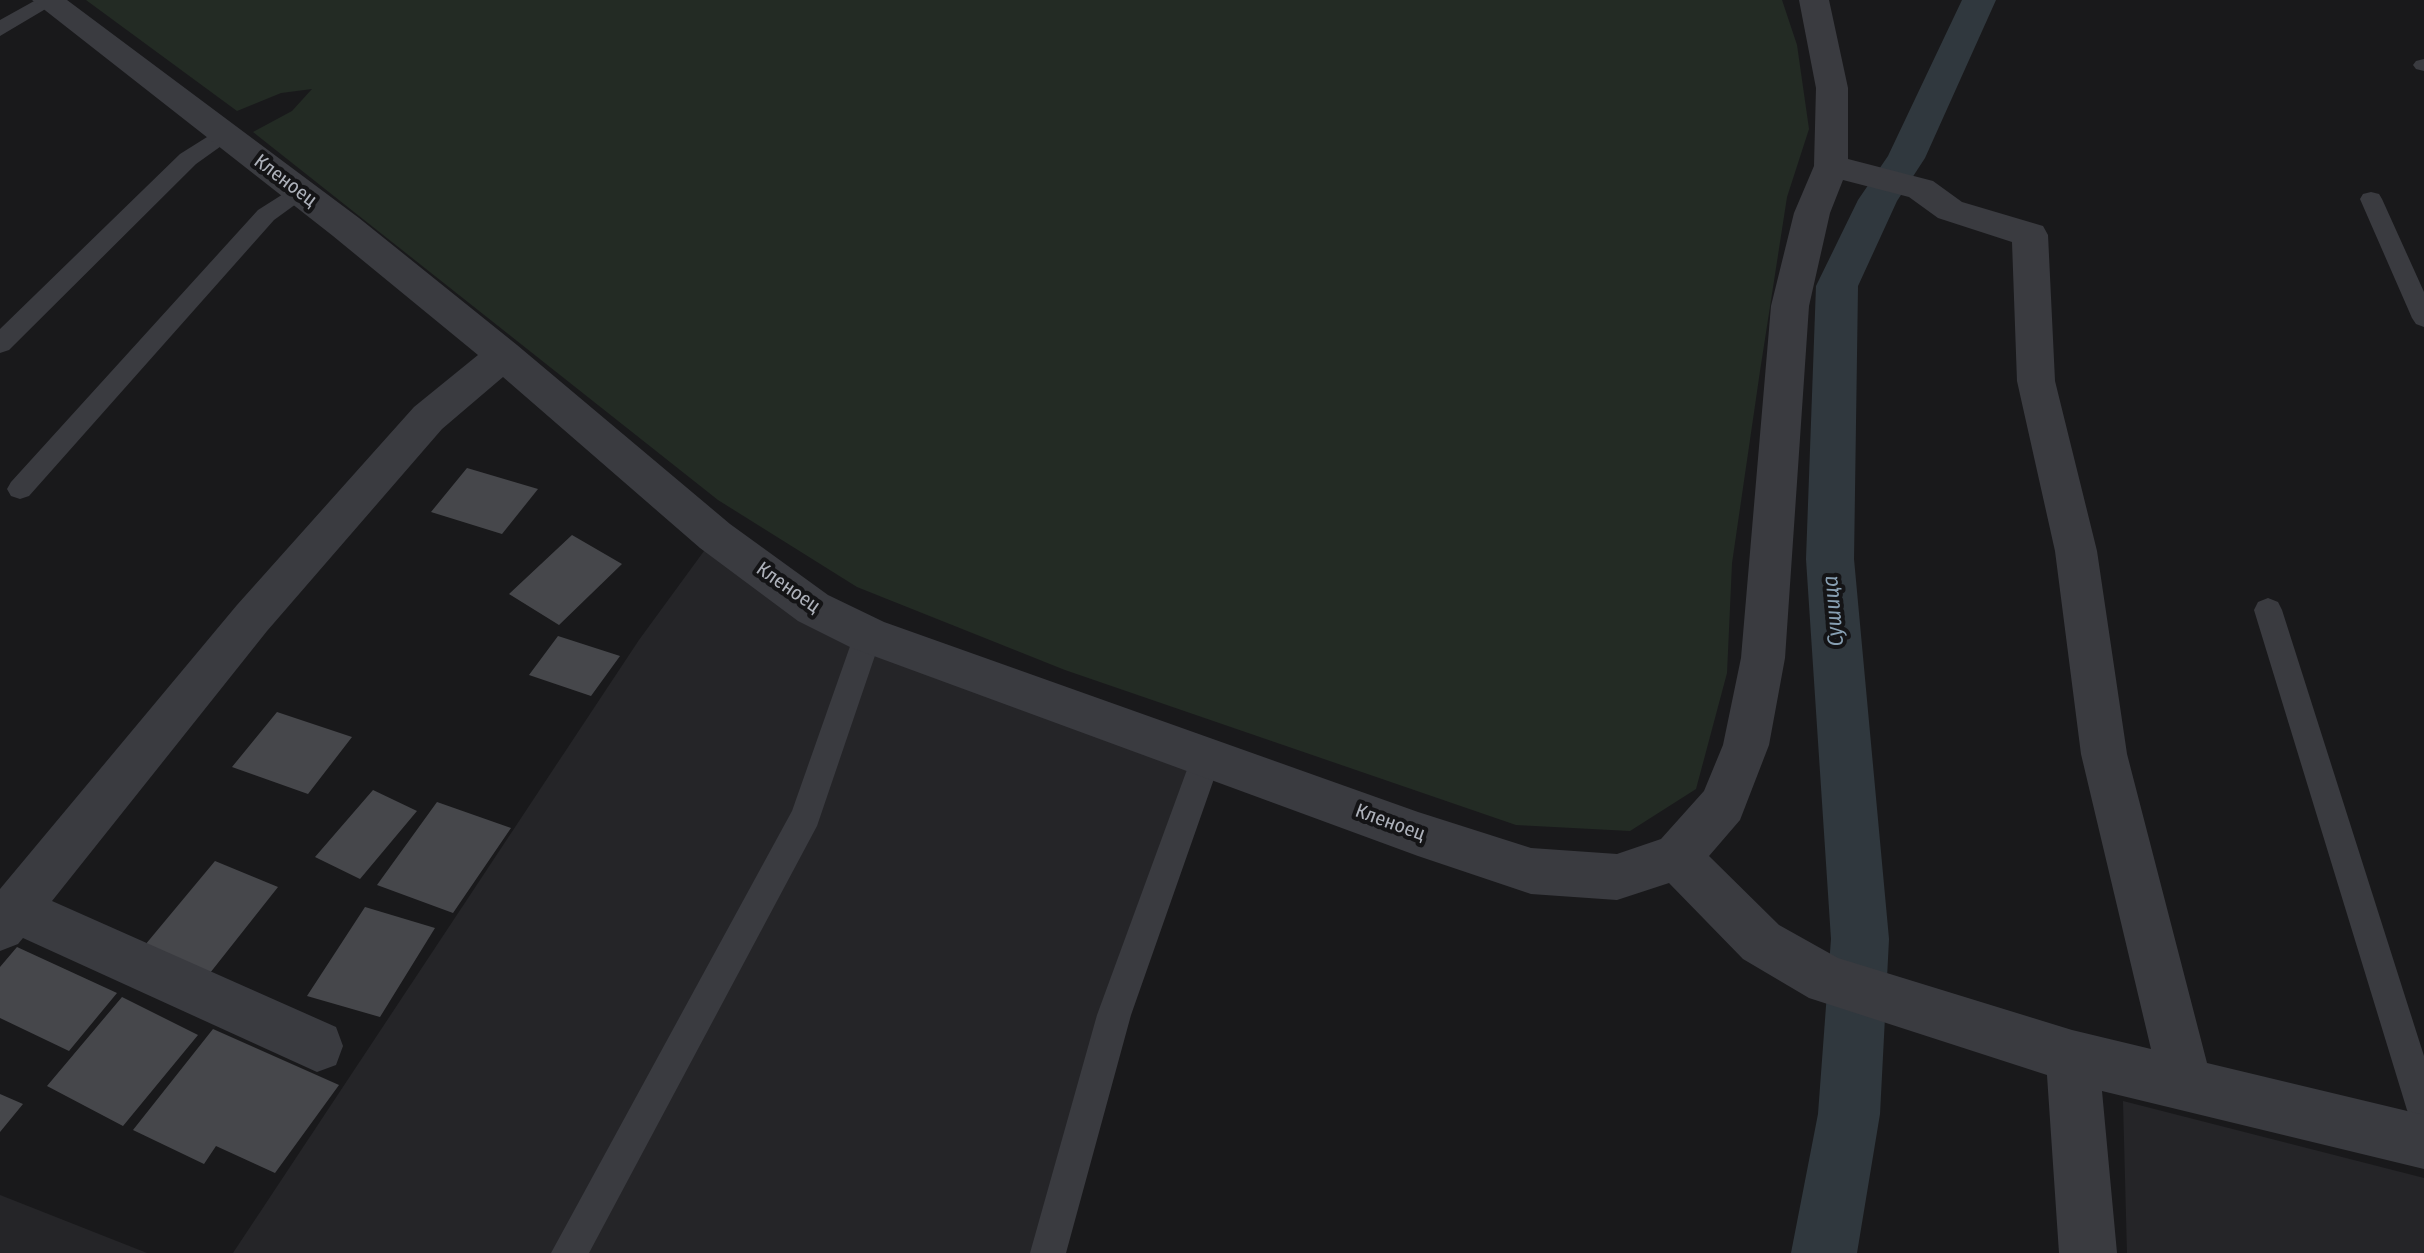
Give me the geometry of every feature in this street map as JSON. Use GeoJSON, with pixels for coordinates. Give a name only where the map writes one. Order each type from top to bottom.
{"type":"FeatureCollection","features":[{"type":"Feature","properties":{"kind":"street"},"geometry":{"type":"LineString","coordinates":[[1814,0],[1832,88],[1831,166],[1812,213],[1790,306],[1763,658],[1746,745],[1723,805],[1677,857],[1761,942],[1827,980],[2072,1057],[2424,1142]]}},
{"type":"Feature","properties":{"kind":"street","name":"Кленоец"},"geometry":{"type":"LineString","coordinates":[[48,1],[299,191],[503,355],[715,536],[813,608],[868,635],[1418,834],[1531,871],[1617,877],[1677,857]]}},
{"type":"Feature","properties":{"kind":"street"},"geometry":{"type":"LineString","coordinates":[[1831,166],[1921,189],[1950,210],[2030,235],[2036,381],[2076,551],[2104,754],[2186,1084]]}},
{"type":"Feature","properties":{"kind":"street"},"geometry":{"type":"LineString","coordinates":[[317,1046],[7,918],[272,594],[428,418],[503,355]]}},
{"type":"Feature","properties":{"kind":"street"},"geometry":{"type":"LineString","coordinates":[[2072,1057],[2088,1253]]}},
{"type":"Feature","properties":{"kind":"lane"},"geometry":{"type":"LineString","coordinates":[[0,30],[16,17],[48,1]]}},
{"type":"Feature","properties":{"kind":"lane"},"geometry":{"type":"LineString","coordinates":[[0,344],[188,159],[223,134]]}},
{"type":"Feature","properties":{"kind":"lane"},"geometry":{"type":"LineString","coordinates":[[20,489],[266,215],[299,191]]}},
{"type":"Feature","properties":{"kind":"lane"},"geometry":{"type":"LineString","coordinates":[[2371,199],[2424,318]]}},
{"type":"Feature","properties":{"kind":"lane"},"geometry":{"type":"LineString","coordinates":[[2268,610],[2424,1110]]}},
{"type":"Feature","properties":{"kind":"lane"},"geometry":{"type":"LineString","coordinates":[[569,1253],[806,816],[868,635]]}},
{"type":"Feature","properties":{"kind":"lane"},"geometry":{"type":"LineString","coordinates":[[1048,1253],[1114,1015],[1207,756]]}},
{"type":"Feature","properties":{"kind":"shaded area"},"geometry":{"type":"Polygon","coordinates":[[[86,0],[1782,0],[1797,45],[1809,129],[1787,197],[1760,371],[1732,563],[1727,673],[1696,789],[1630,831],[1516,825],[1065,670],[857,587],[718,500],[253,132],[292,111],[312,89],[281,93],[237,111],[86,0]]]}},
{"type":"Feature","properties":{"kind":"shaded area"},"geometry":{"type":"Polygon","coordinates":[[[715,536],[813,608],[1207,756],[1048,1253],[233,1253],[639,640],[715,536]]]}},
{"type":"Feature","properties":{"kind":"shaded area"},"geometry":{"type":"Polygon","coordinates":[[[2123,1101],[2424,1178],[2424,1253],[2127,1253],[2123,1101]]]}},
{"type":"Feature","properties":{"kind":"shaded area"},"geometry":{"type":"Polygon","coordinates":[[[0,1195],[147,1253],[0,1253],[0,1195]]]}},
{"type":"Feature","properties":{"kind":"building"},"geometry":{"type":"Polygon","coordinates":[[[467,468],[538,489],[502,534],[431,512],[467,468]]]}},
{"type":"Feature","properties":{"kind":"building"},"geometry":{"type":"Polygon","coordinates":[[[572,535],[622,564],[559,625],[509,594],[572,535]]]}},
{"type":"Feature","properties":{"kind":"building"},"geometry":{"type":"Polygon","coordinates":[[[558,636],[620,656],[591,696],[529,675],[558,636]]]}},
{"type":"Feature","properties":{"kind":"building"},"geometry":{"type":"Polygon","coordinates":[[[277,712],[352,737],[308,794],[232,767],[277,712]]]}},
{"type":"Feature","properties":{"kind":"building"},"geometry":{"type":"Polygon","coordinates":[[[373,790],[417,811],[360,879],[315,857],[373,790]]]}},
{"type":"Feature","properties":{"kind":"building"},"geometry":{"type":"Polygon","coordinates":[[[437,802],[511,828],[453,913],[377,885],[437,802]]]}},
{"type":"Feature","properties":{"kind":"building"},"geometry":{"type":"Polygon","coordinates":[[[215,861],[278,887],[210,973],[145,945],[215,861]]]}},
{"type":"Feature","properties":{"kind":"building"},"geometry":{"type":"Polygon","coordinates":[[[365,907],[435,928],[380,1017],[307,996],[365,907]]]}},
{"type":"Feature","properties":{"kind":"building"},"geometry":{"type":"Polygon","coordinates":[[[17,947],[117,993],[69,1051],[0,1018],[0,967],[17,947]]]}},
{"type":"Feature","properties":{"kind":"building"},"geometry":{"type":"Polygon","coordinates":[[[122,997],[198,1035],[123,1126],[47,1086],[122,997]]]}},
{"type":"Feature","properties":{"kind":"building"},"geometry":{"type":"Polygon","coordinates":[[[213,1029],[339,1085],[275,1173],[216,1146],[204,1164],[133,1130],[213,1029]]]}},
{"type":"Feature","properties":{"kind":"building"},"geometry":{"type":"Polygon","coordinates":[[[0,1094],[23,1104],[0,1132],[0,1094]]]}},
{"type":"Feature","properties":{"kind":"waterway","name":"Сушица"},"geometry":{"type":"LineString","coordinates":[[1824,1253],[1849,1114],[1860,939],[1830,559],[1837,286],[1878,200],[1906,158],[1979,0]]}}]}
